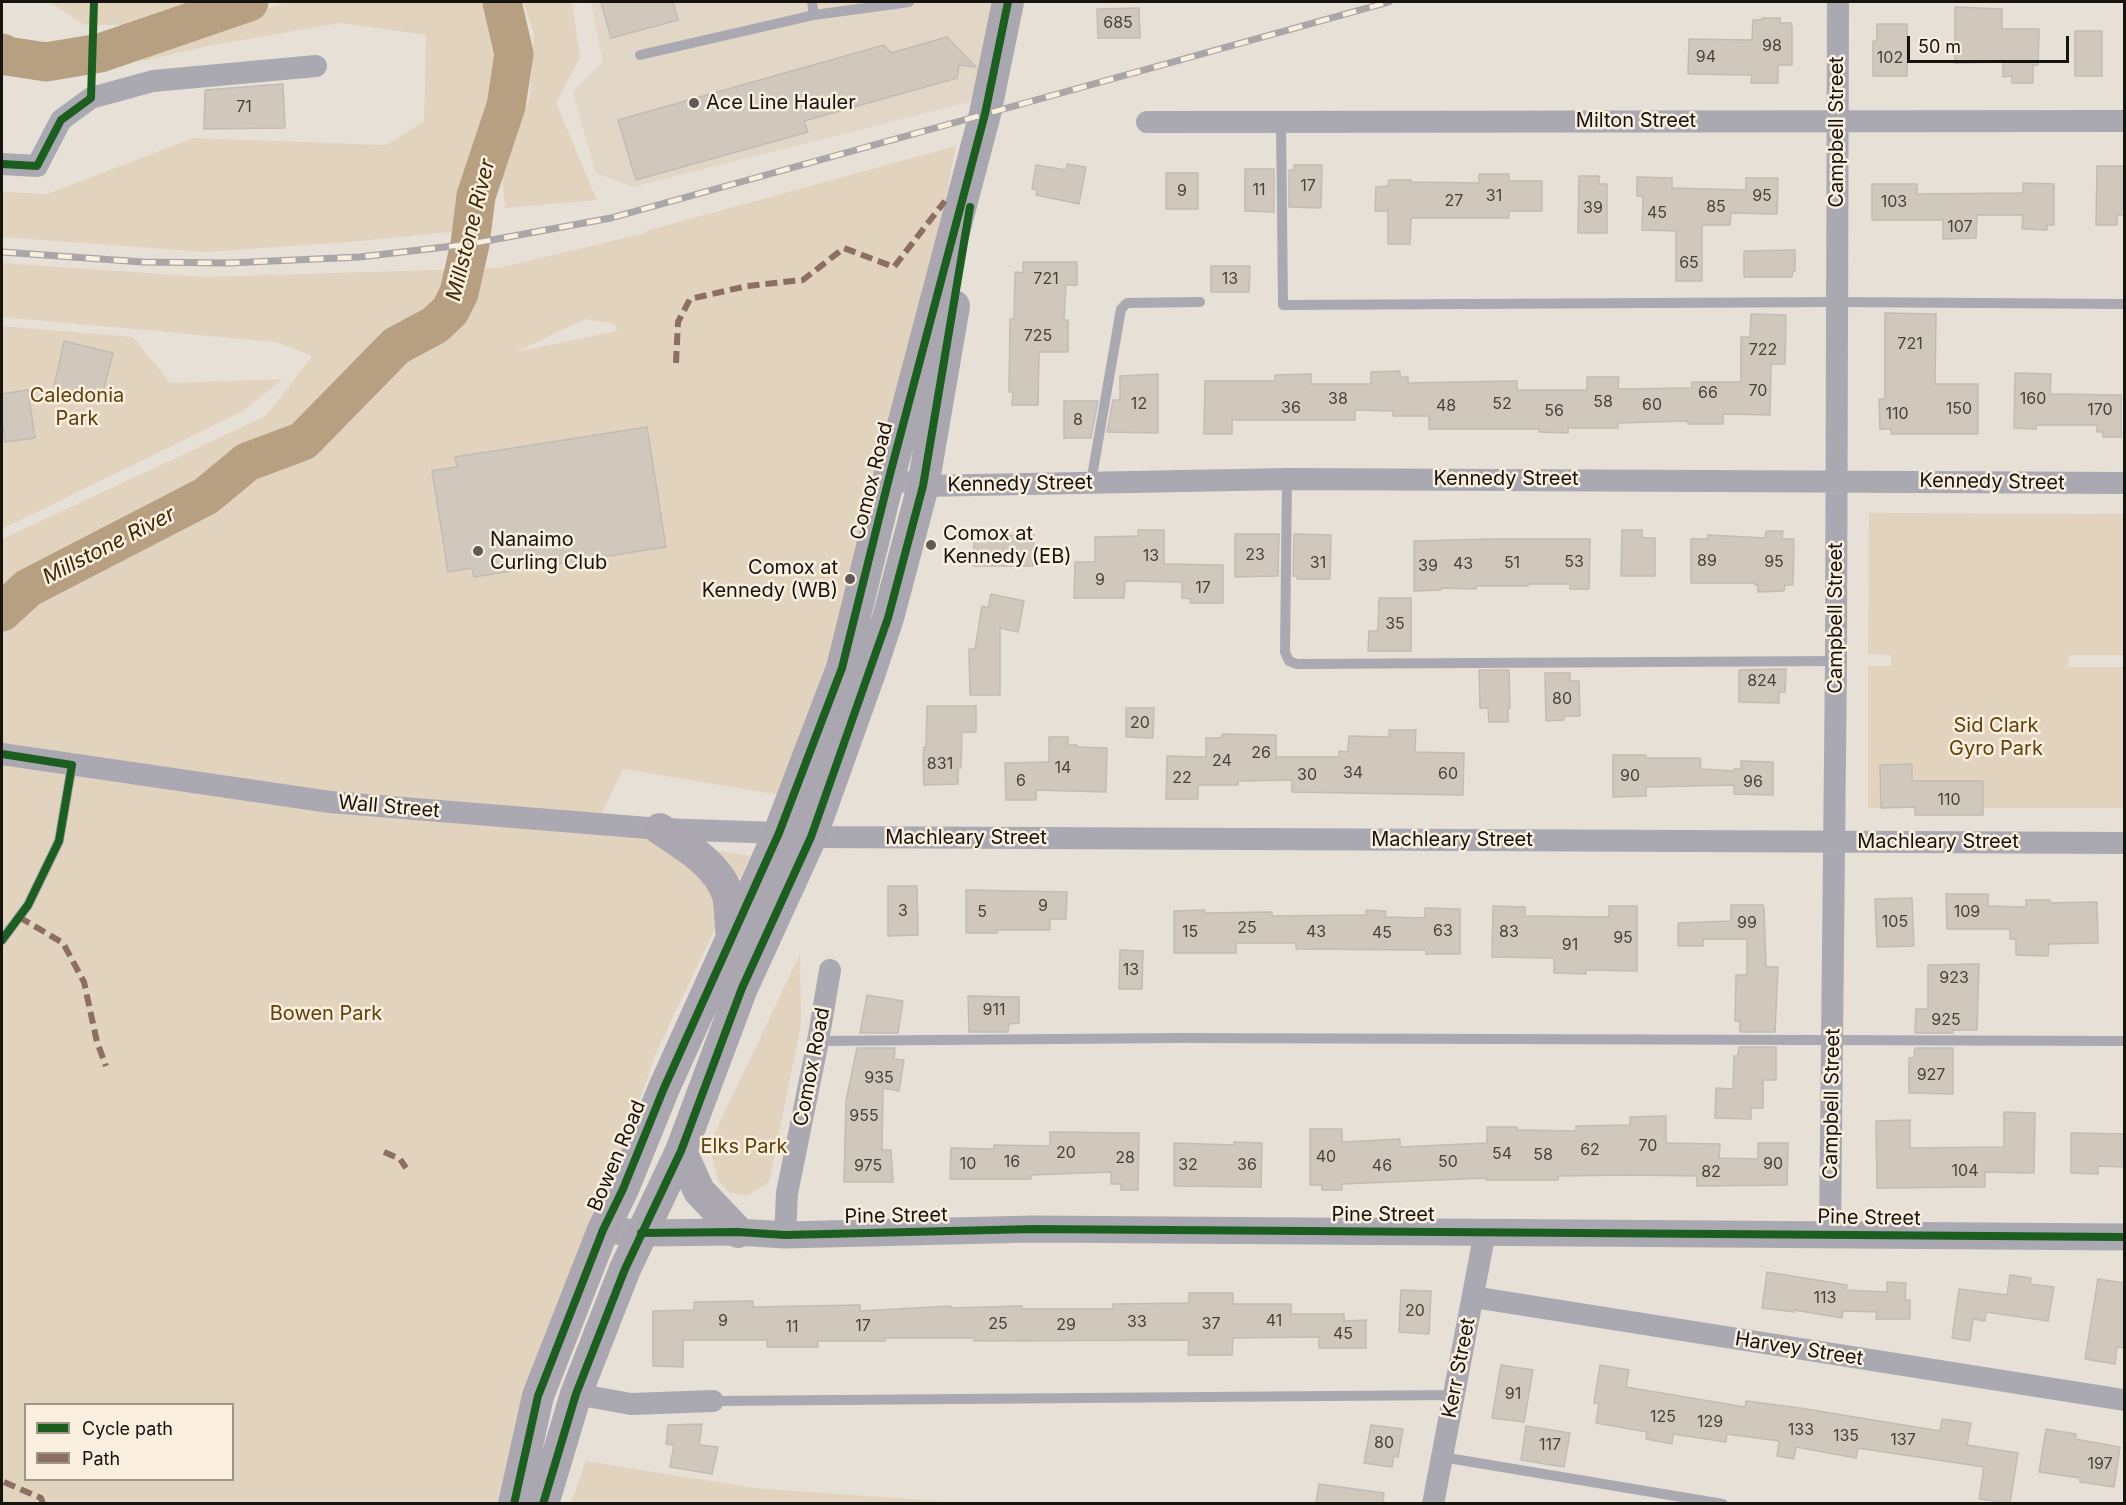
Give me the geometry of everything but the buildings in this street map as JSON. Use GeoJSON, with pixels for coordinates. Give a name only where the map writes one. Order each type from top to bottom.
{"type":"FeatureCollection","features":[{"type":"Feature","properties":{"kind":"main road","name":"Comox Road"},"geometry":{"type":"LineString","coordinates":[[779,833],[842,668],[889,478],[980,133],[1008,2]]}},
{"type":"Feature","properties":{"kind":"main road","name":"Comox Road"},"geometry":{"type":"LineString","coordinates":[[811,837],[888,618],[923,486],[974,185],[980,133]]}},
{"type":"Feature","properties":{"kind":"main road"},"geometry":{"type":"LineString","coordinates":[[660,829],[702,856],[722,883],[728,895],[732,939]]}},
{"type":"Feature","properties":{"kind":"main road","name":"Bowen Road"},"geometry":{"type":"LineString","coordinates":[[514,1503],[538,1396],[603,1230],[779,833]]}},
{"type":"Feature","properties":{"kind":"main road"},"geometry":{"type":"LineString","coordinates":[[543,1503],[576,1394],[625,1269],[681,1152],[742,988],[811,837]]}},
{"type":"Feature","properties":{"kind":"main road"},"geometry":{"type":"LineString","coordinates":[[681,1152],[699,1191],[738,1232]]}},
{"type":"Feature","properties":{"kind":"street","name":"Campbell Street"},"geometry":{"type":"LineString","coordinates":[[1830,1234],[1836,661],[1838,2]]}},
{"type":"Feature","properties":{"kind":"street"},"geometry":{"type":"LineString","coordinates":[[2,164],[37,166],[62,120],[91,98],[153,81],[316,66]]}},
{"type":"Feature","properties":{"kind":"street","name":"Milton Street"},"geometry":{"type":"LineString","coordinates":[[1147,122],[2124,121]]}},
{"type":"Feature","properties":{"kind":"street","name":"Kennedy Street"},"geometry":{"type":"LineString","coordinates":[[889,478],[923,486],[1287,479],[2124,483]]}},
{"type":"Feature","properties":{"kind":"street","name":"Wall Street"},"geometry":{"type":"LineString","coordinates":[[2,754],[330,802],[660,829],[779,833]]}},
{"type":"Feature","properties":{"kind":"street","name":"Machleary Street"},"geometry":{"type":"LineString","coordinates":[[779,833],[811,837],[2124,843]]}},
{"type":"Feature","properties":{"kind":"street","name":"Comox Road"},"geometry":{"type":"LineString","coordinates":[[785,1235],[787,1193],[830,970]]}},
{"type":"Feature","properties":{"kind":"street","name":"Pine Street"},"geometry":{"type":"LineString","coordinates":[[603,1230],[641,1233],[738,1232],[785,1235],[1033,1229],[2124,1237]]}},
{"type":"Feature","properties":{"kind":"street","name":"Kerr Street"},"geometry":{"type":"LineString","coordinates":[[1433,1503],[1485,1232]]}},
{"type":"Feature","properties":{"kind":"street","name":"Harvey Street"},"geometry":{"type":"LineString","coordinates":[[1473,1297],[2124,1400]]}},
{"type":"Feature","properties":{"kind":"street"},"geometry":{"type":"LineString","coordinates":[[576,1394],[631,1404],[713,1401]]}},
{"type":"Feature","properties":{"kind":"lane"},"geometry":{"type":"LineString","coordinates":[[812,2],[814,15]]}},
{"type":"Feature","properties":{"kind":"lane"},"geometry":{"type":"LineString","coordinates":[[640,55],[814,15],[909,2]]}},
{"type":"Feature","properties":{"kind":"lane"},"geometry":{"type":"LineString","coordinates":[[1281,123],[1283,305],[1837,302],[2124,304]]}},
{"type":"Feature","properties":{"kind":"lane"},"geometry":{"type":"LineString","coordinates":[[1091,482],[1121,309],[1127,303],[1200,302]]}},
{"type":"Feature","properties":{"kind":"lane"},"geometry":{"type":"LineString","coordinates":[[1287,479],[1285,652],[1289,661],[1297,664],[1836,661]]}},
{"type":"Feature","properties":{"kind":"lane"},"geometry":{"type":"LineString","coordinates":[[2,940],[28,904],[59,841],[72,765]]}},
{"type":"Feature","properties":{"kind":"lane"},"geometry":{"type":"LineString","coordinates":[[818,1041],[1179,1038],[2124,1041]]}},
{"type":"Feature","properties":{"kind":"lane"},"geometry":{"type":"LineString","coordinates":[[713,1401],[1454,1395]]}},
{"type":"Feature","properties":{"kind":"lane"},"geometry":{"type":"LineString","coordinates":[[1442,1457],[1723,1503]]}},
{"type":"Feature","properties":{"kind":"shaded area"},"geometry":{"type":"Polygon","coordinates":[[[591,2],[1002,2],[981,99],[632,187],[596,173],[573,92],[603,62],[591,2]]]}},
{"type":"Feature","properties":{"kind":"green space"},"geometry":{"type":"Polygon","coordinates":[[[49,2],[184,2],[183,12],[168,17],[125,25],[85,25],[49,2]]]}},
{"type":"Feature","properties":{"kind":"green space"},"geometry":{"type":"Polygon","coordinates":[[[285,2],[482,2],[496,20],[503,73],[463,195],[460,231],[349,242],[205,252],[2,237],[2,192],[47,194],[193,138],[386,145],[424,121],[426,35],[341,23],[207,46],[140,62],[151,51],[285,2]]]}},
{"type":"Feature","properties":{"kind":"green space"},"geometry":{"type":"Polygon","coordinates":[[[523,2],[572,2],[580,57],[556,103],[597,200],[505,208],[502,173],[530,96],[534,34],[523,2]]]}},
{"type":"Feature","properties":{"kind":"green space","name":"Bowen Park"},"geometry":{"type":"Polygon","coordinates":[[[956,146],[863,620],[779,795],[623,769],[594,830],[750,856],[655,1055],[506,1503],[2,1503],[2,539],[266,416],[312,356],[276,342],[2,317],[2,263],[205,277],[498,268],[646,233],[646,231],[956,146]],[[585,319],[516,352],[617,331],[615,324],[585,319]]]}},
{"type":"Feature","properties":{"kind":"green space","name":"Caledonia Park"},"geometry":{"type":"Polygon","coordinates":[[[2,326],[133,337],[170,383],[283,379],[243,411],[2,529],[2,326]]]}},
{"type":"Feature","properties":{"kind":"green space","name":"Sid Clark Gyro Park"},"geometry":{"type":"Polygon","coordinates":[[[1869,513],[2124,514],[2124,655],[2070,655],[2067,667],[2124,667],[2124,808],[1868,808],[1868,666],[1891,666],[1891,655],[1868,654],[1869,513]]]}},
{"type":"Feature","properties":{"kind":"green space","name":"Elks Park"},"geometry":{"type":"Polygon","coordinates":[[[800,954],[801,1025],[769,1182],[747,1196],[729,1192],[718,1181],[709,1145],[800,954]]]}},
{"type":"Feature","properties":{"kind":"green space"},"geometry":{"type":"Polygon","coordinates":[[[586,1461],[754,1488],[966,1503],[571,1503],[586,1461]]]}},
{"type":"Feature","properties":{"kind":"waterway","name":"Millstone River"},"geometry":{"type":"LineString","coordinates":[[2,53],[7,56],[46,62],[100,53],[249,2]]}},
{"type":"Feature","properties":{"kind":"waterway","name":"Millstone River"},"geometry":{"type":"LineString","coordinates":[[2,612],[28,588],[206,496],[247,462],[303,441],[396,346],[435,325],[450,311],[459,293],[470,244],[476,196],[506,106],[514,54],[502,2]]}},
{"type":"Feature","properties":{"kind":"railway"},"geometry":{"type":"LineString","coordinates":[[2,252],[143,262],[229,263],[360,257],[470,244],[611,218],[1389,2]]}},
{"type":"Feature","properties":{"kind":"marked path"},"geometry":{"type":"LineString","coordinates":[[676,363],[678,322],[690,299],[747,286],[803,280],[844,248],[894,267],[945,201]]}},
{"type":"Feature","properties":{"kind":"marked path"},"geometry":{"type":"LineString","coordinates":[[19,917],[63,943],[84,982],[97,1042],[106,1066]]}},
{"type":"Feature","properties":{"kind":"marked path"},"geometry":{"type":"LineString","coordinates":[[384,1152],[400,1159],[406,1168]]}},
{"type":"Feature","properties":{"kind":"marked path"},"geometry":{"type":"LineString","coordinates":[[4,1482],[41,1498],[43,1504]]}},
{"type":"Feature","properties":{"kind":"cycle path"},"geometry":{"type":"LineString","coordinates":[[2,164],[37,166],[61,120],[91,98],[94,2]]}},
{"type":"Feature","properties":{"kind":"cycle path"},"geometry":{"type":"LineString","coordinates":[[514,1504],[538,1396],[603,1230],[779,833],[842,668],[889,478],[985,114],[1008,2]]}},
{"type":"Feature","properties":{"kind":"cycle path"},"geometry":{"type":"LineString","coordinates":[[543,1504],[576,1394],[625,1269],[681,1151],[742,988],[811,837],[888,618],[923,486],[970,207]]}},
{"type":"Feature","properties":{"kind":"cycle path"},"geometry":{"type":"LineString","coordinates":[[2,754],[72,765],[59,841],[28,905],[2,940]]}},
{"type":"Feature","properties":{"kind":"cycle path"},"geometry":{"type":"LineString","coordinates":[[641,1233],[738,1232],[785,1235],[1033,1229],[2124,1237]]}},
{"type":"Feature","properties":{"kind":"place","name":"Ace Line Hauler"},"geometry":{"type":"Point","coordinates":[694,103]}},
{"type":"Feature","properties":{"kind":"place","name":"Comox at Kennedy (EB)"},"geometry":{"type":"Point","coordinates":[931,545]}},
{"type":"Feature","properties":{"kind":"place","name":"Nanaimo Curling Club"},"geometry":{"type":"Point","coordinates":[478,551]}},
{"type":"Feature","properties":{"kind":"place","name":"Comox at Kennedy (WB)"},"geometry":{"type":"Point","coordinates":[850,579]}}]}
